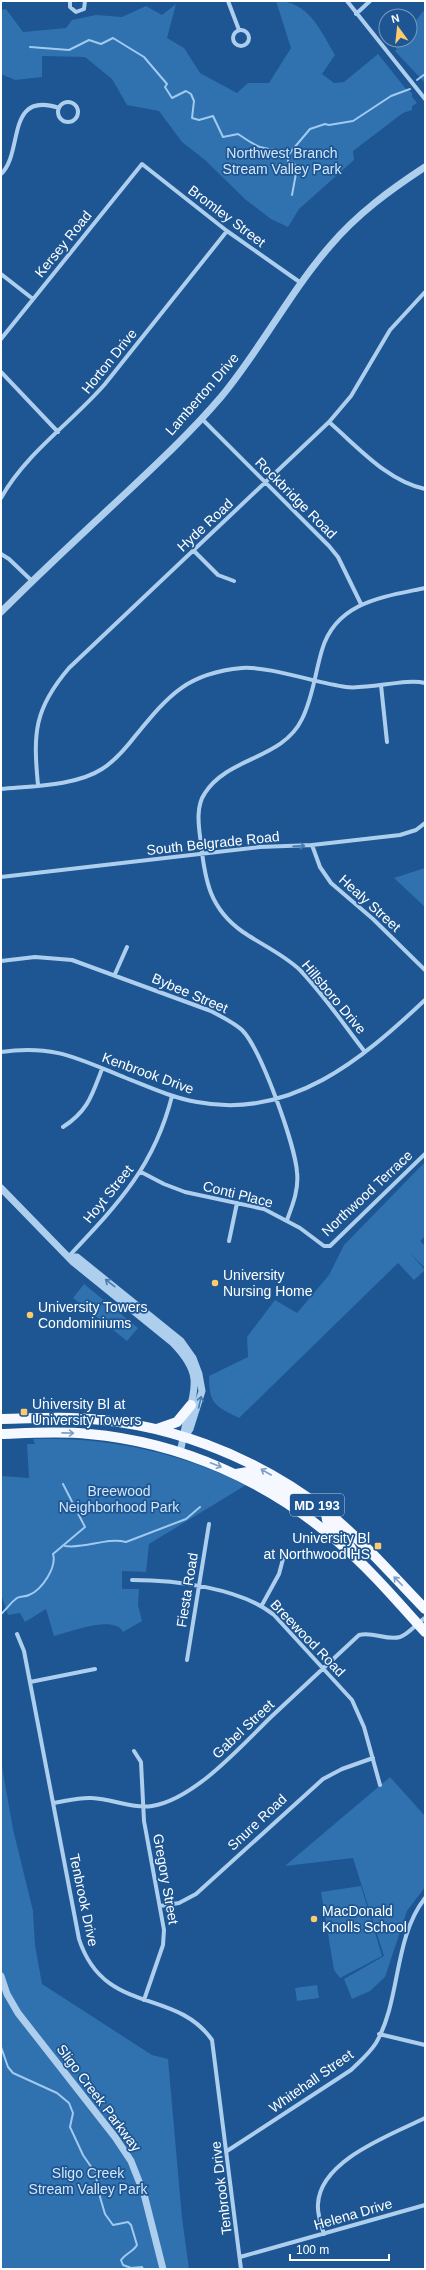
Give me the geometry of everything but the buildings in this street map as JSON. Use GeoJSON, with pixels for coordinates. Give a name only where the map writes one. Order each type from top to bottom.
{"type":"FeatureCollection","features":[{"type":"Feature","properties":{"kind":"main road"},"geometry":{"type":"LineString","coordinates":[[154,1430],[178,1422],[191,1405]]}},
{"type":"Feature","properties":{"kind":"main road","name":"MD 193"},"geometry":{"type":"LineString","coordinates":[[1,1419],[71,1418],[126,1423],[184,1437],[238,1458],[264,1471],[325,1511],[354,1536],[425,1609]]}},
{"type":"Feature","properties":{"kind":"main road","name":"MD 193"},"geometry":{"type":"LineString","coordinates":[[1,1434],[88,1434],[121,1438],[180,1452],[236,1474],[280,1499],[310,1519],[358,1561],[421,1621],[425,1632]]}},
{"type":"Feature","properties":{"kind":"main road"},"geometry":{"type":"LineString","coordinates":[[236,1474],[248,1472],[296,1500],[301,1501],[307,1499]]}},
{"type":"Feature","properties":{"kind":"main road"},"geometry":{"type":"LineString","coordinates":[[325,1511],[327,1520],[345,1538],[358,1561]]}},
{"type":"Feature","properties":{"kind":"street"},"geometry":{"type":"LineString","coordinates":[[70,1],[72,9],[76,12],[84,9],[85,1]]}},
{"type":"Feature","properties":{"kind":"street"},"geometry":{"type":"LineString","coordinates":[[228,1],[239,30]]}},
{"type":"Feature","properties":{"kind":"street"},"geometry":{"type":"LineString","coordinates":[[347,1],[425,99]]}},
{"type":"Feature","properties":{"kind":"street"},"geometry":{"type":"LineString","coordinates":[[356,14],[370,1]]}},
{"type":"Feature","properties":{"kind":"street"},"geometry":{"type":"LineString","coordinates":[[239,30],[244,30],[248,34],[249,40],[244,46],[239,46],[233,41],[233,36],[239,30]]}},
{"type":"Feature","properties":{"kind":"street"},"geometry":{"type":"LineString","coordinates":[[70,102],[77,107],[78,114],[74,120],[65,121],[59,114],[59,108],[63,104],[70,102]]}},
{"type":"Feature","properties":{"kind":"street"},"geometry":{"type":"LineString","coordinates":[[1,174],[6,169],[11,159],[17,126],[21,118],[38,106],[49,105],[59,108]]}},
{"type":"Feature","properties":{"kind":"street","name":"Bromley Street"},"geometry":{"type":"LineString","coordinates":[[142,164],[227,231],[301,282]]}},
{"type":"Feature","properties":{"kind":"street","name":"Kersey Road"},"geometry":{"type":"LineString","coordinates":[[1,339],[142,164]]}},
{"type":"Feature","properties":{"kind":"street","name":"Lamberton Drive"},"geometry":{"type":"LineString","coordinates":[[1,612],[162,459],[201,418],[248,362],[301,282],[330,245],[364,211],[389,190],[425,167]]}},
{"type":"Feature","properties":{"kind":"street","name":"Horton Drive"},"geometry":{"type":"LineString","coordinates":[[1,498],[8,486],[26,463],[105,384],[227,231]]}},
{"type":"Feature","properties":{"kind":"street"},"geometry":{"type":"LineString","coordinates":[[1,274],[33,299]]}},
{"type":"Feature","properties":{"kind":"street","name":"Hyde Road"},"geometry":{"type":"LineString","coordinates":[[38,785],[35,751],[36,725],[42,708],[55,685],[69,668],[329,422],[351,396],[390,330],[425,292]]}},
{"type":"Feature","properties":{"kind":"street"},"geometry":{"type":"LineString","coordinates":[[1,372],[58,432]]}},
{"type":"Feature","properties":{"kind":"street","name":"Rockbridge Road"},"geometry":{"type":"LineString","coordinates":[[201,418],[265,484],[329,546],[338,558],[361,604]]}},
{"type":"Feature","properties":{"kind":"street"},"geometry":{"type":"LineString","coordinates":[[329,422],[379,466],[410,486],[425,489]]}},
{"type":"Feature","properties":{"kind":"street"},"geometry":{"type":"LineString","coordinates":[[194,551],[218,575],[234,582]]}},
{"type":"Feature","properties":{"kind":"street"},"geometry":{"type":"LineString","coordinates":[[1,554],[9,559],[32,581]]}},
{"type":"Feature","properties":{"kind":"street","name":"Hillsboro Drive"},"geometry":{"type":"LineString","coordinates":[[365,1052],[299,970],[279,953],[243,932],[230,922],[218,907],[205,879],[198,819],[201,800],[204,793],[217,778],[277,746],[292,734],[304,716],[315,681],[322,649],[342,618],[361,604],[380,598],[425,588]]}},
{"type":"Feature","properties":{"kind":"street"},"geometry":{"type":"LineString","coordinates":[[1,789],[74,780],[102,769],[123,751],[174,691],[191,681],[213,673],[243,668],[269,671],[348,687],[425,683]]}},
{"type":"Feature","properties":{"kind":"street"},"geometry":{"type":"LineString","coordinates":[[381,685],[387,742]]}},
{"type":"Feature","properties":{"kind":"street","name":"South Belgrade Road"},"geometry":{"type":"LineString","coordinates":[[1,878],[260,847],[312,845],[400,835],[416,830],[424,824]]}},
{"type":"Feature","properties":{"kind":"street","name":"Healy Street"},"geometry":{"type":"LineString","coordinates":[[312,845],[320,867],[331,883],[373,919],[425,970]]}},
{"type":"Feature","properties":{"kind":"street"},"geometry":{"type":"LineString","coordinates":[[115,974],[127,947]]}},
{"type":"Feature","properties":{"kind":"street","name":"Bybee Street"},"geometry":{"type":"LineString","coordinates":[[1,961],[53,957],[72,960],[115,974],[211,1011],[232,1022],[243,1031],[254,1047],[275,1099],[294,1155],[298,1172],[296,1198],[287,1220]]}},
{"type":"Feature","properties":{"kind":"street","name":"Kenbrook Drive"},"geometry":{"type":"LineString","coordinates":[[1,1052],[22,1049],[47,1050],[68,1054],[172,1096],[198,1102],[223,1105],[248,1104],[275,1099],[318,1084],[365,1052],[425,1000]]}},
{"type":"Feature","properties":{"kind":"street"},"geometry":{"type":"LineString","coordinates":[[63,1127],[78,1118],[88,1106],[102,1068]]}},
{"type":"Feature","properties":{"kind":"street","name":"Hoyt Street"},"geometry":{"type":"LineString","coordinates":[[69,1257],[128,1191],[141,1172],[158,1140],[172,1096]]}},
{"type":"Feature","properties":{"kind":"street","name":"Northwood Terrace"},"geometry":{"type":"LineString","coordinates":[[324,1246],[334,1244],[425,1154]]}},
{"type":"Feature","properties":{"kind":"street","name":"Conti Place"},"geometry":{"type":"LineString","coordinates":[[141,1172],[164,1184],[185,1192],[264,1210],[287,1220],[324,1246]]}},
{"type":"Feature","properties":{"kind":"street"},"geometry":{"type":"LineString","coordinates":[[1,1188],[73,1262],[173,1343],[187,1358],[194,1374],[194,1393],[180,1452]]}},
{"type":"Feature","properties":{"kind":"street"},"geometry":{"type":"LineString","coordinates":[[229,1241],[237,1203]]}},
{"type":"Feature","properties":{"kind":"street"},"geometry":{"type":"LineString","coordinates":[[69,1257],[77,1257],[133,1301],[181,1341],[193,1358],[199,1374],[202,1391],[190,1429],[184,1437]]}},
{"type":"Feature","properties":{"kind":"street","name":"Fiesta Road"},"geometry":{"type":"LineString","coordinates":[[187,1660],[210,1524]]}},
{"type":"Feature","properties":{"kind":"street"},"geometry":{"type":"LineString","coordinates":[[262,1605],[279,1574],[283,1559]]}},
{"type":"Feature","properties":{"kind":"street","name":"Breewood Road"},"geometry":{"type":"LineString","coordinates":[[132,1580],[199,1588],[238,1595],[262,1605],[274,1615],[346,1693],[358,1711],[380,1784]]}},
{"type":"Feature","properties":{"kind":"street","name":"Gabel Street"},"geometry":{"type":"LineString","coordinates":[[53,1803],[90,1798],[143,1806],[165,1803],[191,1790],[230,1756],[359,1635],[372,1633],[391,1638],[399,1637],[421,1621]]}},
{"type":"Feature","properties":{"kind":"street","name":"Tenbrook Drive"},"geometry":{"type":"LineString","coordinates":[[17,1634],[24,1651],[83,1952],[100,1976],[114,1988],[186,2016],[204,2029],[212,2040],[241,2269]]}},
{"type":"Feature","properties":{"kind":"street"},"geometry":{"type":"LineString","coordinates":[[30,1682],[95,1669]]}},
{"type":"Feature","properties":{"kind":"street","name":"Gregory Street"},"geometry":{"type":"LineString","coordinates":[[134,1751],[141,1762],[144,1821],[164,1930],[163,1945],[144,2000]]}},
{"type":"Feature","properties":{"kind":"street","name":"Snure Road"},"geometry":{"type":"LineString","coordinates":[[160,1906],[179,1903],[196,1894],[323,1779],[342,1769],[373,1758]]}},
{"type":"Feature","properties":{"kind":"street","name":"Whitehall Street"},"geometry":{"type":"LineString","coordinates":[[227,2151],[351,2070],[368,2054],[379,2034],[407,1932],[425,1899]]}},
{"type":"Feature","properties":{"kind":"street","name":"Sligo Creek Parkway"},"geometry":{"type":"LineString","coordinates":[[1,1976],[7,1994],[18,2012],[115,2137],[131,2161],[144,2194],[163,2269]]}},
{"type":"Feature","properties":{"kind":"street"},"geometry":{"type":"LineString","coordinates":[[379,2034],[425,2045]]}},
{"type":"Feature","properties":{"kind":"street"},"geometry":{"type":"LineString","coordinates":[[324,2234],[318,2204],[321,2189],[327,2178],[340,2164],[371,2144],[425,2118]]}},
{"type":"Feature","properties":{"kind":"street","name":"Helena Drive"},"geometry":{"type":"LineString","coordinates":[[240,2257],[425,2205]]}},
{"type":"Feature","properties":{"kind":"green space","name":"Northwest Branch Stream Valley Park"},"geometry":{"type":"Polygon","coordinates":[[[276,1],[287,2],[297,6],[305,11],[318,27],[335,55],[322,74],[334,83],[344,82],[378,54],[406,89],[412,93],[412,97],[417,103],[412,106],[412,110],[403,113],[353,151],[354,160],[299,209],[288,227],[271,219],[246,200],[205,160],[182,142],[159,111],[127,105],[112,79],[85,57],[42,56],[42,77],[15,80],[1,74],[1,10],[6,9],[23,32],[66,28],[72,20],[96,15],[122,17],[146,6],[162,15],[176,4],[167,38],[184,48],[200,73],[237,93],[248,83],[269,83],[291,48],[276,1]]]}},
{"type":"Feature","properties":{"kind":"green space"},"geometry":{"type":"Polygon","coordinates":[[[425,9],[425,83],[395,51],[396,48],[418,48],[418,18],[425,9]]]}},
{"type":"Feature","properties":{"kind":"green space"},"geometry":{"type":"Polygon","coordinates":[[[425,868],[425,907],[394,878],[425,868]]]}},
{"type":"Feature","properties":{"kind":"green space"},"geometry":{"type":"Polygon","coordinates":[[[425,1162],[425,1236],[420,1241],[425,1246],[425,1268],[409,1252],[425,1270],[414,1280],[398,1263],[239,1418],[219,1407],[215,1403],[210,1393],[209,1376],[248,1357],[247,1337],[275,1300],[297,1313],[329,1275],[344,1245],[425,1162]]]}},
{"type":"Feature","properties":{"kind":"green space"},"geometry":{"type":"Polygon","coordinates":[[[84,1284],[138,1328],[127,1341],[73,1298],[84,1284]]]}},
{"type":"Feature","properties":{"kind":"green space","name":"Breewood Neighborhood Park"},"geometry":{"type":"Polygon","coordinates":[[[33,1439],[88,1441],[142,1449],[168,1455],[195,1464],[246,1485],[149,1544],[146,1572],[122,1571],[122,1589],[139,1589],[138,1605],[142,1621],[123,1632],[118,1627],[111,1624],[102,1624],[80,1628],[54,1636],[46,1609],[25,1622],[20,1613],[8,1615],[1,1594],[1,1476],[29,1478],[27,1444],[35,1444],[33,1439]]]}},
{"type":"Feature","properties":{"kind":"green space","name":"Sligo Creek Stream Valley Park"},"geometry":{"type":"Polygon","coordinates":[[[1,1761],[13,1829],[33,1911],[35,1945],[42,1984],[152,2055],[168,2059],[182,2218],[189,2269],[1,2269],[1,1761]]]}},
{"type":"Feature","properties":{"kind":"green space"},"geometry":{"type":"Polygon","coordinates":[[[390,1777],[425,1816],[425,1887],[407,1911],[385,1977],[370,1991],[352,1999],[344,1979],[384,1956],[353,1858],[285,1866],[390,1777]]]}},
{"type":"Feature","properties":{"kind":"green space"},"geometry":{"type":"Polygon","coordinates":[[[361,1886],[382,1956],[340,1978],[334,1970],[321,1892],[361,1886]]]}},
{"type":"Feature","properties":{"kind":"green space"},"geometry":{"type":"Polygon","coordinates":[[[317,1985],[319,1998],[297,2001],[295,1988],[317,1985]]]}},
{"type":"Feature","properties":{"kind":"waterway"},"geometry":{"type":"LineString","coordinates":[[30,47],[69,50],[89,40],[101,44],[113,38],[144,57],[167,84],[165,87],[172,98],[186,91],[191,94],[194,101],[192,118],[199,120],[213,116],[223,137],[238,134],[257,146],[288,155],[310,129],[325,124],[329,125],[353,121],[391,96],[410,89]]}},
{"type":"Feature","properties":{"kind":"waterway"},"geometry":{"type":"LineString","coordinates":[[417,80],[425,74]]}},
{"type":"Feature","properties":{"kind":"waterway"},"geometry":{"type":"LineString","coordinates":[[288,155],[288,163],[293,162],[297,168],[292,195]]}},
{"type":"Feature","properties":{"kind":"waterway"},"geometry":{"type":"LineString","coordinates":[[44,1398],[44,1408]]}},
{"type":"Feature","properties":{"kind":"waterway"},"geometry":{"type":"LineString","coordinates":[[1,1614],[17,1598],[29,1595],[39,1588],[51,1571],[54,1559],[53,1554],[85,1527],[63,1484]]}},
{"type":"Feature","properties":{"kind":"waterway"},"geometry":{"type":"LineString","coordinates":[[65,1546],[81,1546],[111,1541],[126,1542],[186,1519],[200,1507]]}},
{"type":"Feature","properties":{"kind":"waterway"},"geometry":{"type":"LineString","coordinates":[[1,2047],[8,2067],[13,2073],[57,2093],[69,2103],[73,2113],[70,2127],[83,2155],[96,2174],[98,2190],[105,2214],[113,2225],[128,2222],[131,2225],[137,2245],[121,2260],[123,2265],[131,2268],[142,2267],[143,2269]]}},
{"type":"Feature","properties":{"kind":"place","name":"University Nursing Home"},"geometry":{"type":"Point","coordinates":[215,1283]}},
{"type":"Feature","properties":{"kind":"place","name":"University Towers Condominiums"},"geometry":{"type":"Point","coordinates":[30,1315]}},
{"type":"Feature","properties":{"kind":"place","name":"University Bl at University Towers"},"geometry":{"type":"Point","coordinates":[24,1412]}},
{"type":"Feature","properties":{"kind":"place","name":"University Bl at Northwood HS"},"geometry":{"type":"Point","coordinates":[378,1546]}},
{"type":"Feature","properties":{"kind":"place","name":"MacDonald Knolls School"},"geometry":{"type":"Point","coordinates":[314,1919]}}]}
